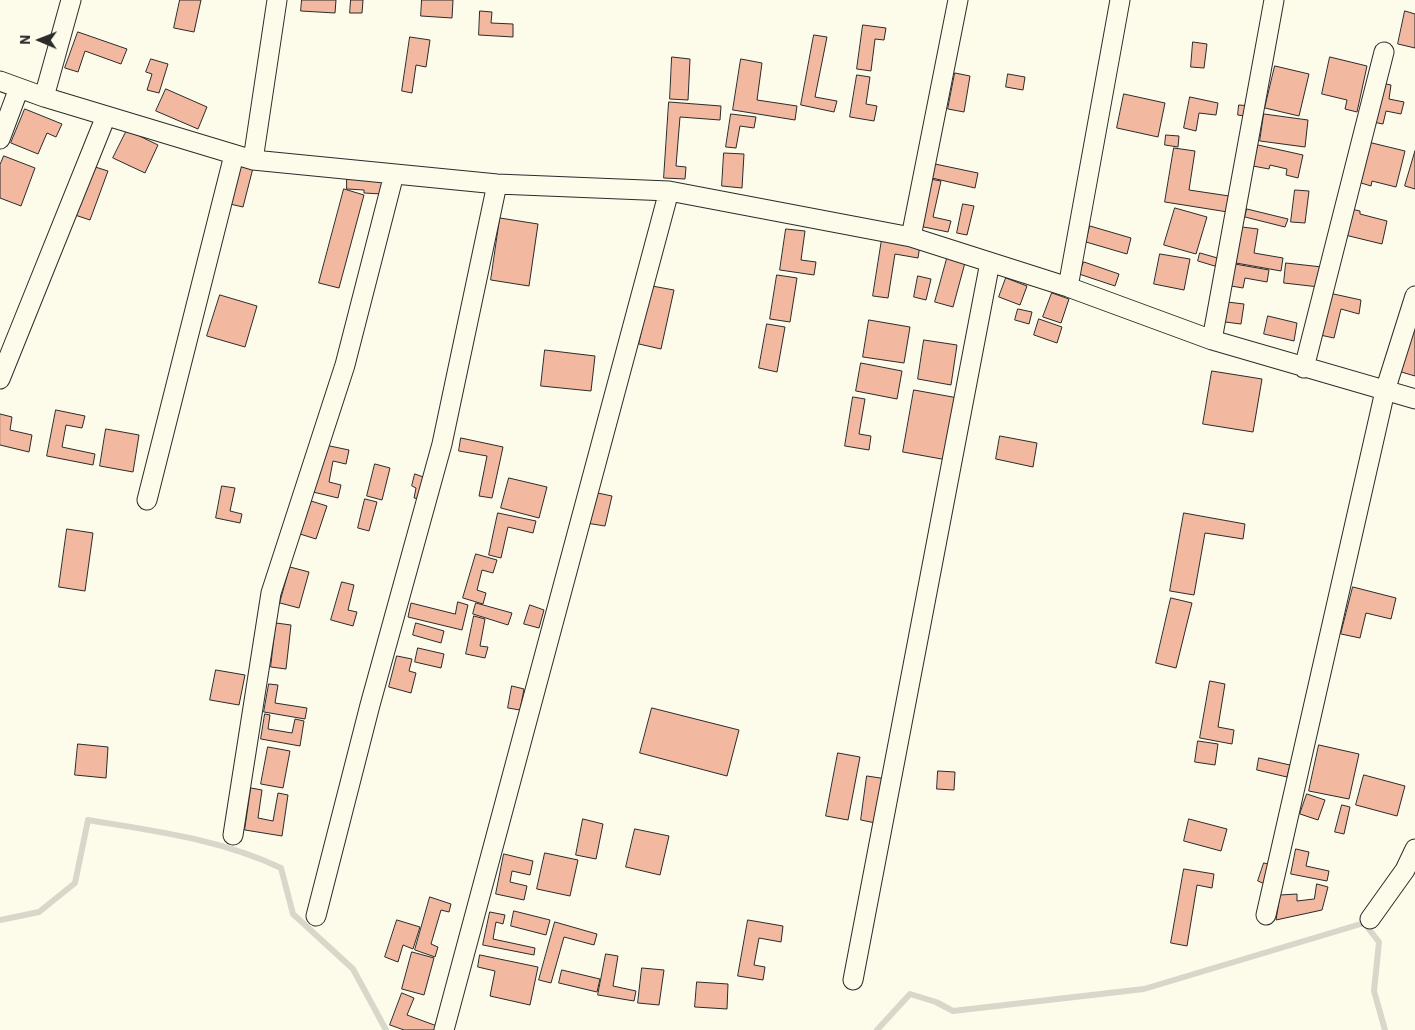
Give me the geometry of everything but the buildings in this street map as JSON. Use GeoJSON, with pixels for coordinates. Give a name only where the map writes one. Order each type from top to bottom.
{"type":"FeatureCollection","features":[{"type":"Feature","properties":{"kind":"street"},"geometry":{"type":"LineString","coordinates":[[44,97],[72,0]]}},
{"type":"Feature","properties":{"kind":"street"},"geometry":{"type":"LineString","coordinates":[[253,160],[276,0]]}},
{"type":"Feature","properties":{"kind":"street"},"geometry":{"type":"LineString","coordinates":[[911,236],[958,0]]}},
{"type":"Feature","properties":{"kind":"street"},"geometry":{"type":"LineString","coordinates":[[1068,287],[1120,0]]}},
{"type":"Feature","properties":{"kind":"street"},"geometry":{"type":"LineString","coordinates":[[1212,340],[1274,0]]}},
{"type":"Feature","properties":{"kind":"street"},"geometry":{"type":"LineString","coordinates":[[1304,368],[1384,52]]}},
{"type":"Feature","properties":{"kind":"street"},"geometry":{"type":"LineString","coordinates":[[0,81],[44,97],[253,160],[497,184],[668,191],[911,236],[1068,287],[1212,340],[1415,399]]}},
{"type":"Feature","properties":{"kind":"street"},"geometry":{"type":"LineString","coordinates":[[0,138],[19,88]]}},
{"type":"Feature","properties":{"kind":"street"},"geometry":{"type":"LineString","coordinates":[[0,379],[106,116]]}},
{"type":"Feature","properties":{"kind":"street"},"geometry":{"type":"LineString","coordinates":[[147,500],[234,155]]}},
{"type":"Feature","properties":{"kind":"street"},"geometry":{"type":"LineString","coordinates":[[233,835],[271,593],[345,365],[394,174]]}},
{"type":"Feature","properties":{"kind":"street"},"geometry":{"type":"LineString","coordinates":[[316,916],[370,705],[442,444],[497,184]]}},
{"type":"Feature","properties":{"kind":"street"},"geometry":{"type":"LineString","coordinates":[[444,1030],[668,191]]}},
{"type":"Feature","properties":{"kind":"street"},"geometry":{"type":"LineString","coordinates":[[853,980],[990,262]]}},
{"type":"Feature","properties":{"kind":"street"},"geometry":{"type":"LineString","coordinates":[[1266,915],[1385,391],[1415,296]]}},
{"type":"Feature","properties":{"kind":"street"},"geometry":{"type":"LineString","coordinates":[[1370,919],[1405,870],[1415,849]]}},
{"type":"Feature","properties":{"kind":"waterway"},"geometry":{"type":"LineString","coordinates":[[0,920],[39,912],[75,883],[88,820],[162,832],[211,843],[258,858],[281,868],[293,914],[353,969],[386,1030]]}},
{"type":"Feature","properties":{"kind":"waterway"},"geometry":{"type":"LineString","coordinates":[[877,1030],[910,994],[936,1002],[953,1011],[1144,989],[1364,923],[1379,942],[1374,991],[1385,1030]]}}]}
